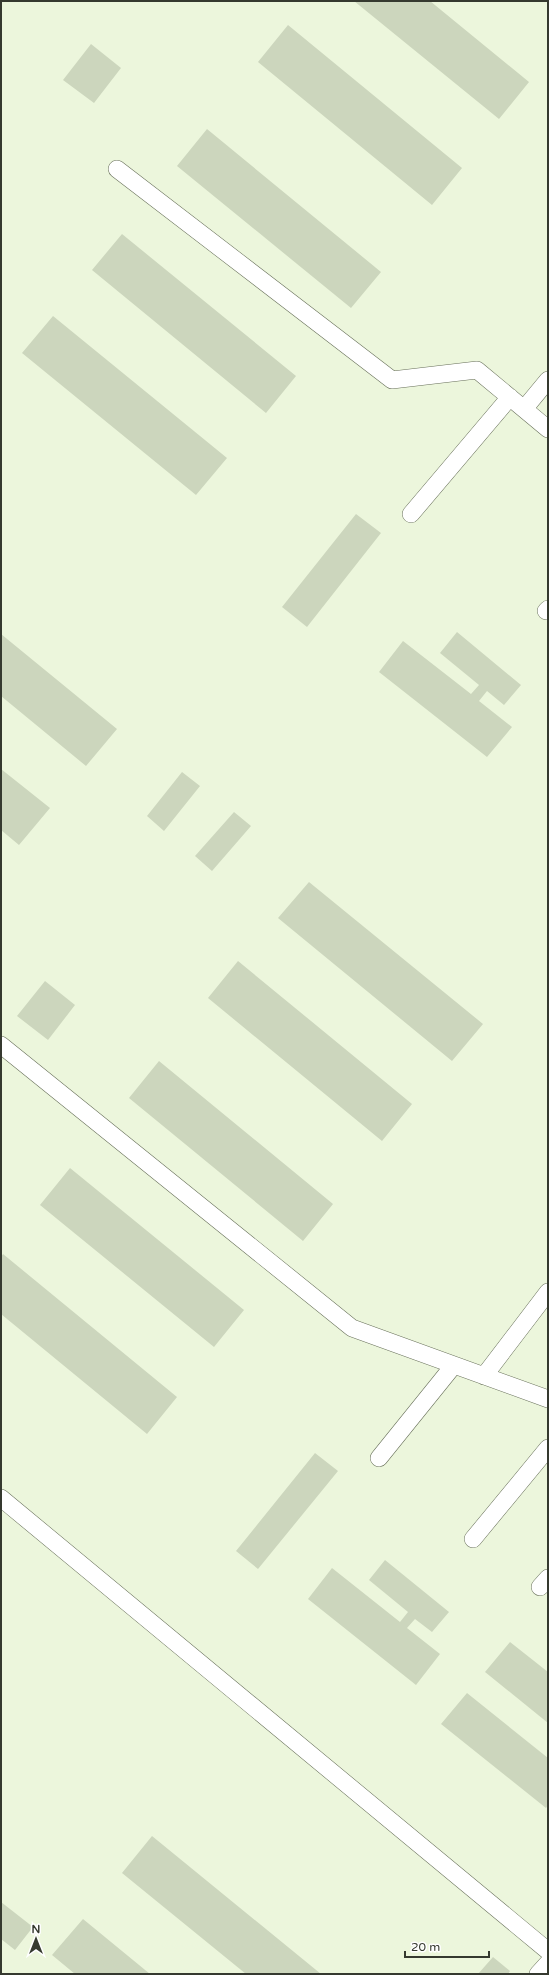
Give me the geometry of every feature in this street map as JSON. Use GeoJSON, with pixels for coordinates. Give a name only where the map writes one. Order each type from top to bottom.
{"type":"FeatureCollection","features":[{"type":"Feature","properties":{"kind":"lane"},"geometry":{"type":"LineString","coordinates":[[117,169],[392,380],[477,370],[548,428]]}},
{"type":"Feature","properties":{"kind":"lane"},"geometry":{"type":"LineString","coordinates":[[524,409],[548,380]]}},
{"type":"Feature","properties":{"kind":"lane"},"geometry":{"type":"LineString","coordinates":[[411,514],[510,397]]}},
{"type":"Feature","properties":{"kind":"lane"},"geometry":{"type":"LineString","coordinates":[[1,1045],[352,1328],[548,1398]]}},
{"type":"Feature","properties":{"kind":"lane"},"geometry":{"type":"LineString","coordinates":[[484,1376],[548,1292]]}},
{"type":"Feature","properties":{"kind":"lane"},"geometry":{"type":"LineString","coordinates":[[379,1458],[454,1365]]}},
{"type":"Feature","properties":{"kind":"lane"},"geometry":{"type":"LineString","coordinates":[[473,1539],[548,1448]]}},
{"type":"Feature","properties":{"kind":"lane"},"geometry":{"type":"LineString","coordinates":[[1,1498],[548,1951]]}},
{"type":"Feature","properties":{"kind":"lane"},"geometry":{"type":"LineString","coordinates":[[538,1974],[548,1963]]}},
{"type":"Feature","properties":{"kind":"building"},"geometry":{"type":"Polygon","coordinates":[[[354,1],[430,1],[529,82],[499,119],[354,1]]]}},
{"type":"Feature","properties":{"kind":"building"},"geometry":{"type":"Polygon","coordinates":[[[288,25],[462,168],[432,205],[258,62],[288,25]]]}},
{"type":"Feature","properties":{"kind":"building"},"geometry":{"type":"Polygon","coordinates":[[[91,44],[121,68],[94,103],[63,80],[91,44]]]}},
{"type":"Feature","properties":{"kind":"building"},"geometry":{"type":"Polygon","coordinates":[[[207,129],[381,272],[351,308],[177,166],[207,129]]]}},
{"type":"Feature","properties":{"kind":"building"},"geometry":{"type":"Polygon","coordinates":[[[122,234],[296,376],[266,413],[92,270],[122,234]]]}},
{"type":"Feature","properties":{"kind":"building"},"geometry":{"type":"Polygon","coordinates":[[[53,316],[227,458],[196,495],[22,353],[53,316]]]}},
{"type":"Feature","properties":{"kind":"building"},"geometry":{"type":"Polygon","coordinates":[[[356,514],[381,533],[307,627],[282,607],[356,514]]]}},
{"type":"Feature","properties":{"kind":"building"},"geometry":{"type":"Polygon","coordinates":[[[457,632],[521,685],[504,705],[487,691],[479,701],[512,727],[487,757],[379,672],[403,641],[471,694],[479,685],[440,653],[457,632]]]}},
{"type":"Feature","properties":{"kind":"building"},"geometry":{"type":"Polygon","coordinates":[[[1,634],[117,729],[86,766],[1,696],[1,634]]]}},
{"type":"Feature","properties":{"kind":"building"},"geometry":{"type":"Polygon","coordinates":[[[1,769],[50,808],[19,845],[1,830],[1,769]]]}},
{"type":"Feature","properties":{"kind":"building"},"geometry":{"type":"Polygon","coordinates":[[[182,772],[200,786],[164,831],[147,816],[182,772]]]}},
{"type":"Feature","properties":{"kind":"building"},"geometry":{"type":"Polygon","coordinates":[[[234,812],[251,826],[212,871],[195,856],[234,812]]]}},
{"type":"Feature","properties":{"kind":"building"},"geometry":{"type":"Polygon","coordinates":[[[309,882],[483,1024],[452,1061],[278,918],[309,882]]]}},
{"type":"Feature","properties":{"kind":"building"},"geometry":{"type":"Polygon","coordinates":[[[238,961],[412,1104],[382,1141],[208,998],[238,961]]]}},
{"type":"Feature","properties":{"kind":"building"},"geometry":{"type":"Polygon","coordinates":[[[45,981],[75,1005],[48,1040],[17,1016],[45,981]]]}},
{"type":"Feature","properties":{"kind":"building"},"geometry":{"type":"Polygon","coordinates":[[[159,1061],[333,1204],[303,1241],[129,1098],[159,1061]]]}},
{"type":"Feature","properties":{"kind":"building"},"geometry":{"type":"Polygon","coordinates":[[[70,1168],[244,1310],[214,1347],[40,1205],[70,1168]]]}},
{"type":"Feature","properties":{"kind":"building"},"geometry":{"type":"Polygon","coordinates":[[[3,1254],[177,1397],[147,1434],[1,1314],[1,1257],[3,1254]]]}},
{"type":"Feature","properties":{"kind":"building"},"geometry":{"type":"Polygon","coordinates":[[[315,1453],[338,1471],[258,1569],[236,1551],[315,1453]]]}},
{"type":"Feature","properties":{"kind":"building"},"geometry":{"type":"Polygon","coordinates":[[[385,1560],[449,1612],[432,1632],[415,1619],[407,1628],[440,1654],[416,1685],[308,1599],[332,1568],[400,1622],[408,1612],[369,1580],[385,1560]]]}},
{"type":"Feature","properties":{"kind":"building"},"geometry":{"type":"Polygon","coordinates":[[[510,1642],[548,1672],[548,1723],[485,1672],[510,1642]]]}},
{"type":"Feature","properties":{"kind":"building"},"geometry":{"type":"Polygon","coordinates":[[[467,1693],[548,1758],[548,1805],[546,1808],[441,1724],[467,1693]]]}},
{"type":"Feature","properties":{"kind":"building"},"geometry":{"type":"Polygon","coordinates":[[[152,1836],[321,1974],[246,1974],[122,1873],[152,1836]]]}},
{"type":"Feature","properties":{"kind":"building"},"geometry":{"type":"Polygon","coordinates":[[[1,1902],[33,1927],[15,1950],[1,1939],[1,1902]]]}},
{"type":"Feature","properties":{"kind":"building"},"geometry":{"type":"Polygon","coordinates":[[[83,1919],[150,1974],[75,1974],[52,1955],[83,1919]]]}},
{"type":"Feature","properties":{"kind":"building"},"geometry":{"type":"Polygon","coordinates":[[[493,1957],[510,1971],[508,1974],[478,1974],[493,1957]]]}}]}
